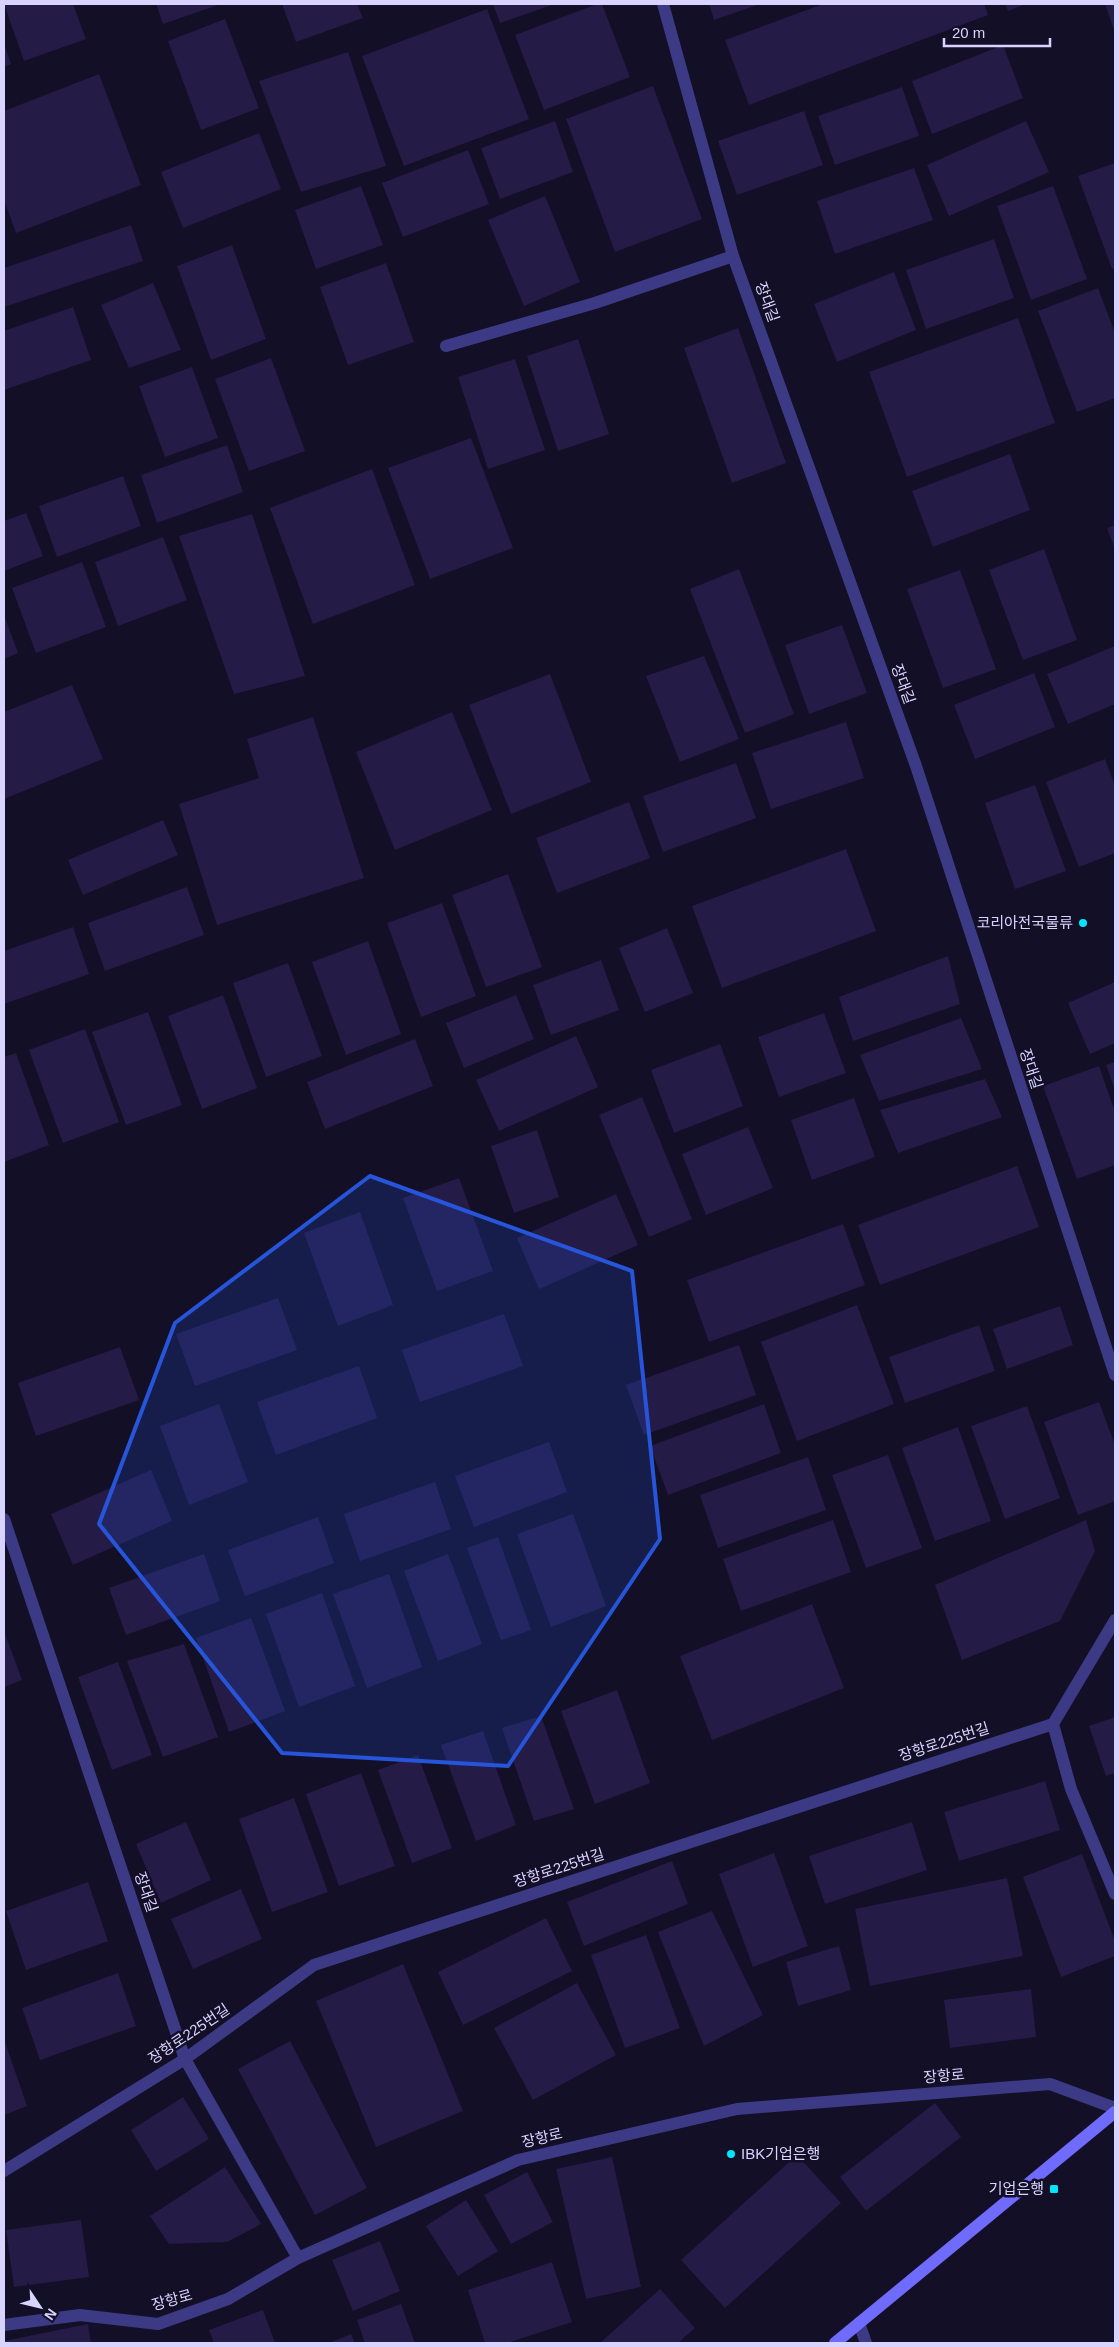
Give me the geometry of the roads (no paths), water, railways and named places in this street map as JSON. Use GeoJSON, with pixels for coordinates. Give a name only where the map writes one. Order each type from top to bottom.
{"type":"FeatureCollection","features":[{"type":"Feature","properties":{"kind":"main road"},"geometry":{"type":"LineString","coordinates":[[835,2343],[1115,2112]]}},
{"type":"Feature","properties":{"kind":"street","name":"장대길"},"geometry":{"type":"LineString","coordinates":[[662,4],[733,256],[916,766],[1115,1375]]}},
{"type":"Feature","properties":{"kind":"street"},"geometry":{"type":"LineString","coordinates":[[446,346],[594,303],[733,256]]}},
{"type":"Feature","properties":{"kind":"street","name":"장대길"},"geometry":{"type":"LineString","coordinates":[[4,1518],[185,2058],[298,2258]]}},
{"type":"Feature","properties":{"kind":"street"},"geometry":{"type":"LineString","coordinates":[[1115,1620],[1053,1724],[1071,1788],[1115,1894]]}},
{"type":"Feature","properties":{"kind":"street","name":"장항로225번길"},"geometry":{"type":"LineString","coordinates":[[4,2171],[185,2058],[314,1965],[1053,1724]]}},
{"type":"Feature","properties":{"kind":"street","name":"장항로"},"geometry":{"type":"LineString","coordinates":[[4,2326],[80,2315],[158,2324],[228,2299],[298,2258],[518,2160],[737,2109],[1050,2084],[1115,2108]]}},
{"type":"Feature","properties":{"kind":"street"},"geometry":{"type":"LineString","coordinates":[[860,2323],[866,2343]]}},
{"type":"Feature","properties":{"kind":"place","name":"코리아전국물류"},"geometry":{"type":"Point","coordinates":[1083,923]}},
{"type":"Feature","properties":{"kind":"place","name":"IBK기업은행"},"geometry":{"type":"Point","coordinates":[731,2154]}},
{"type":"Feature","properties":{"kind":"place","name":"기업은행"},"geometry":{"type":"Point","coordinates":[1054,2189]}}]}
